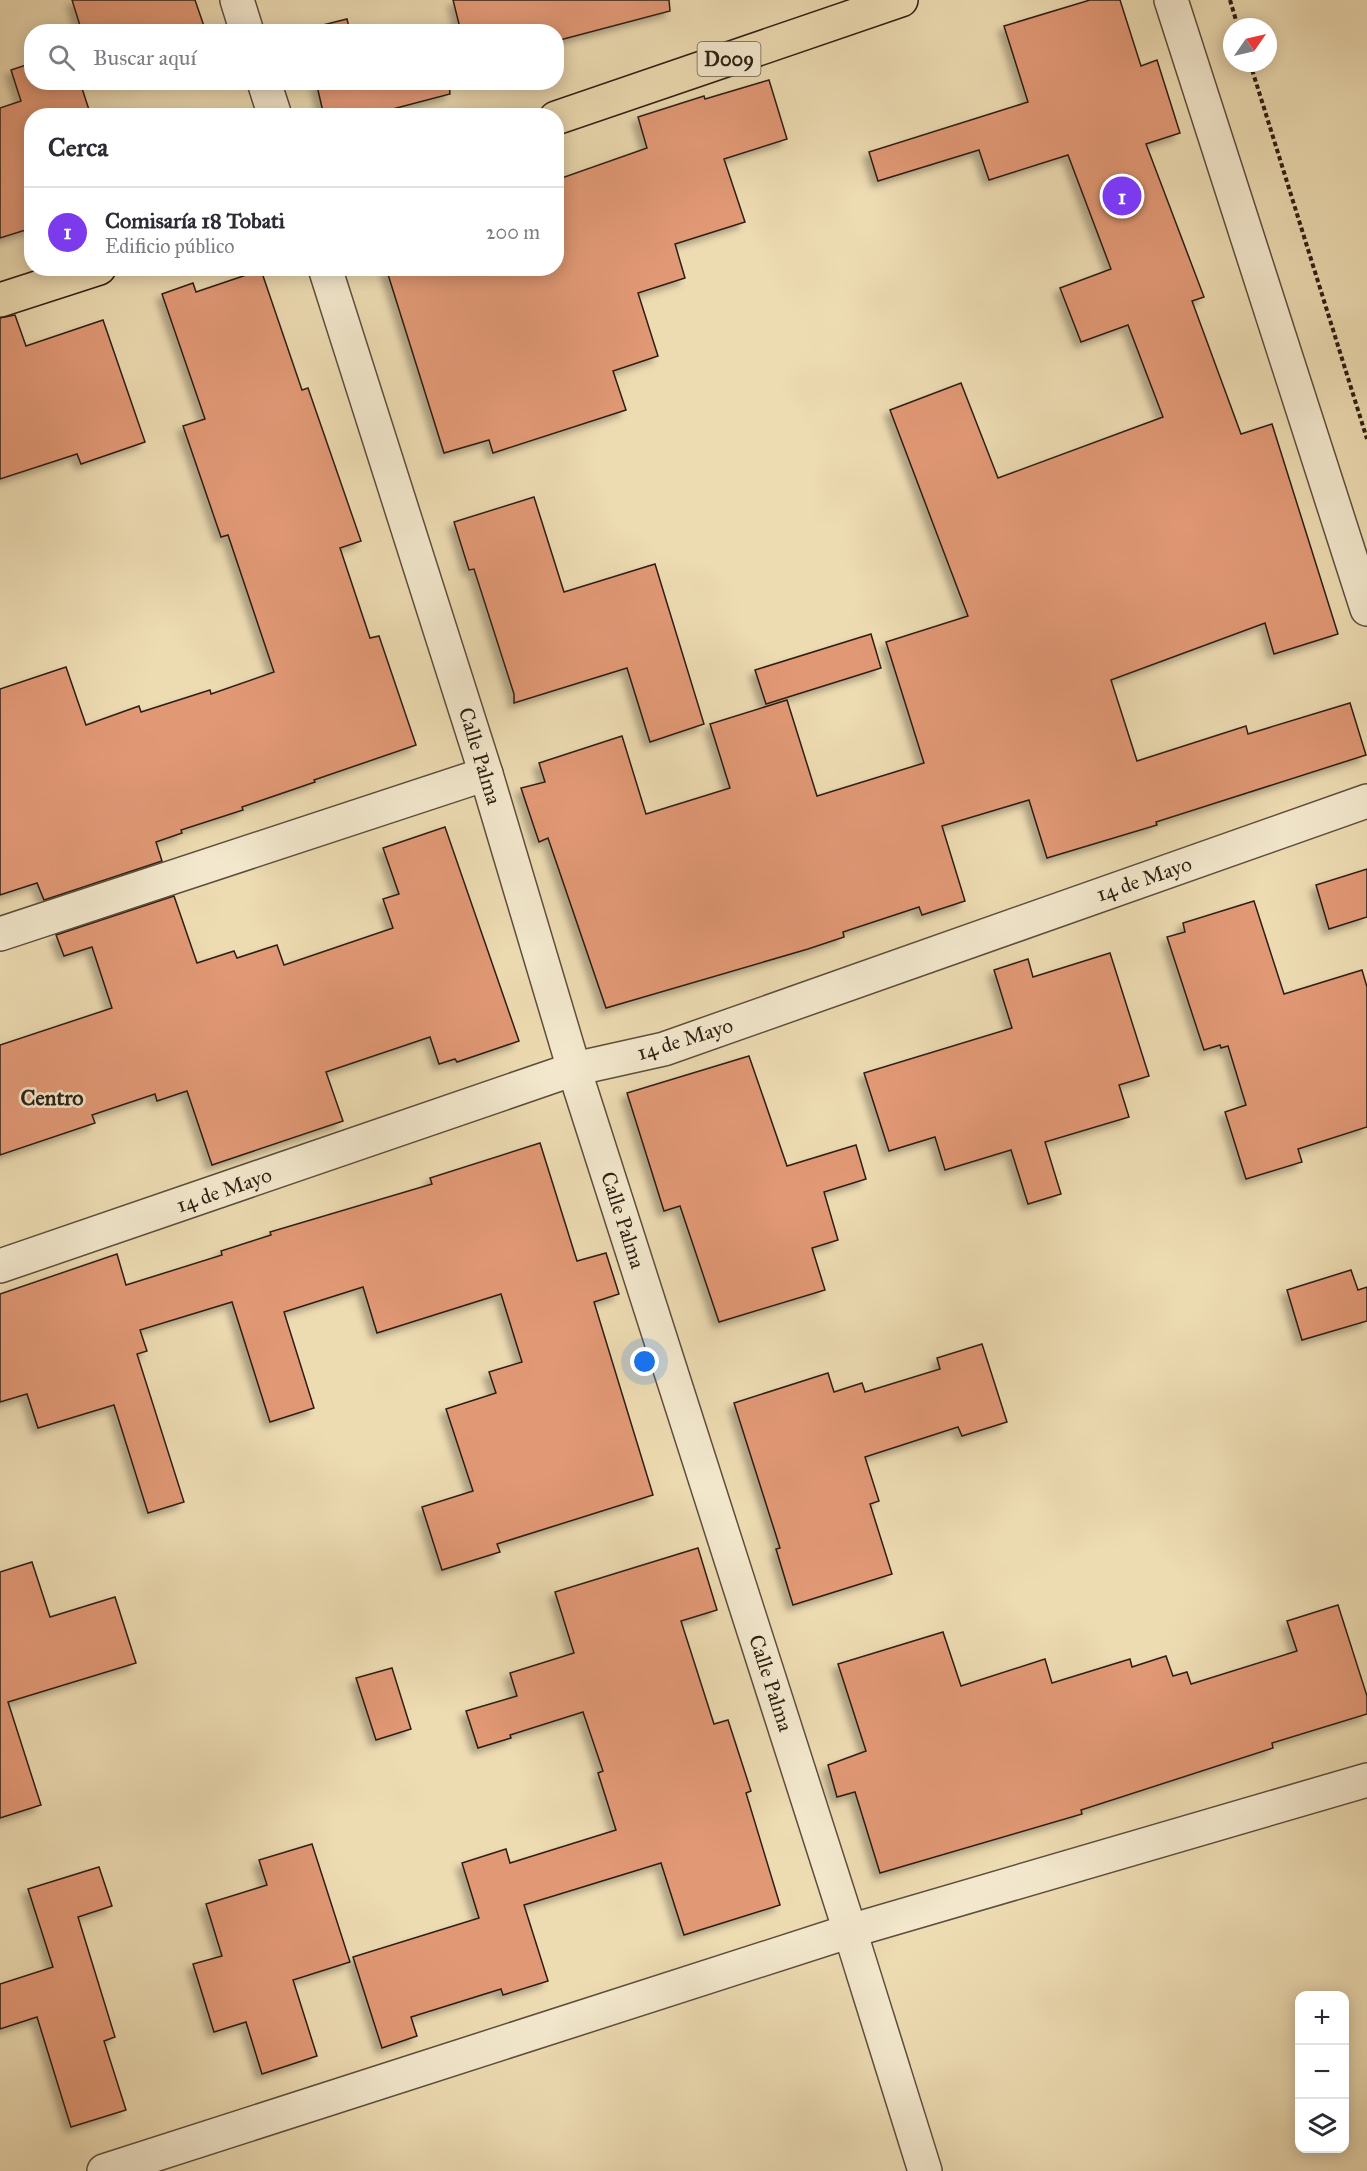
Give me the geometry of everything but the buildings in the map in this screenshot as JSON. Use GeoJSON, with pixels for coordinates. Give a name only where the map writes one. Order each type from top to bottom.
{"type":"FeatureCollection","features":[{"type":"Feature","properties":{"kind":"main road","name":"D009"},"geometry":{"type":"LineString","coordinates":[[564,115],[901,0]]}},
{"type":"Feature","properties":{"kind":"main road"},"geometry":{"type":"LineString","coordinates":[[0,300],[74,276]]}},
{"type":"Feature","properties":{"kind":"street"},"geometry":{"type":"LineString","coordinates":[[237,0],[245,24]]}},
{"type":"Feature","properties":{"kind":"street"},"geometry":{"type":"LineString","coordinates":[[1171,0],[1367,609]]}},
{"type":"Feature","properties":{"kind":"street"},"geometry":{"type":"LineString","coordinates":[[267,90],[272,108]]}},
{"type":"Feature","properties":{"kind":"street","name":"Calle Palma"},"geometry":{"type":"LineString","coordinates":[[328,276],[486,774],[574,1069],[925,2171]]}},
{"type":"Feature","properties":{"kind":"street"},"geometry":{"type":"LineString","coordinates":[[0,934],[486,774]]}},
{"type":"Feature","properties":{"kind":"street","name":"14 de Mayo"},"geometry":{"type":"LineString","coordinates":[[0,1266],[574,1069],[664,1049],[1367,801]]}},
{"type":"Feature","properties":{"kind":"street"},"geometry":{"type":"LineString","coordinates":[[105,2171],[850,1931],[1367,1780]]}},
{"type":"Feature","properties":{"kind":"path"},"geometry":{"type":"LineString","coordinates":[[1230,0],[1235,18]]}},
{"type":"Feature","properties":{"kind":"path"},"geometry":{"type":"LineString","coordinates":[[1253,72],[1367,439]]}},
{"type":"Feature","properties":{"kind":"place","name":"Comisaría 18 Tobati"},"geometry":{"type":"Point","coordinates":[1122,196]}},
{"type":"Feature","properties":{"kind":"district","name":"Centro"},"geometry":{"type":"Point","coordinates":[52,1097]}}]}
